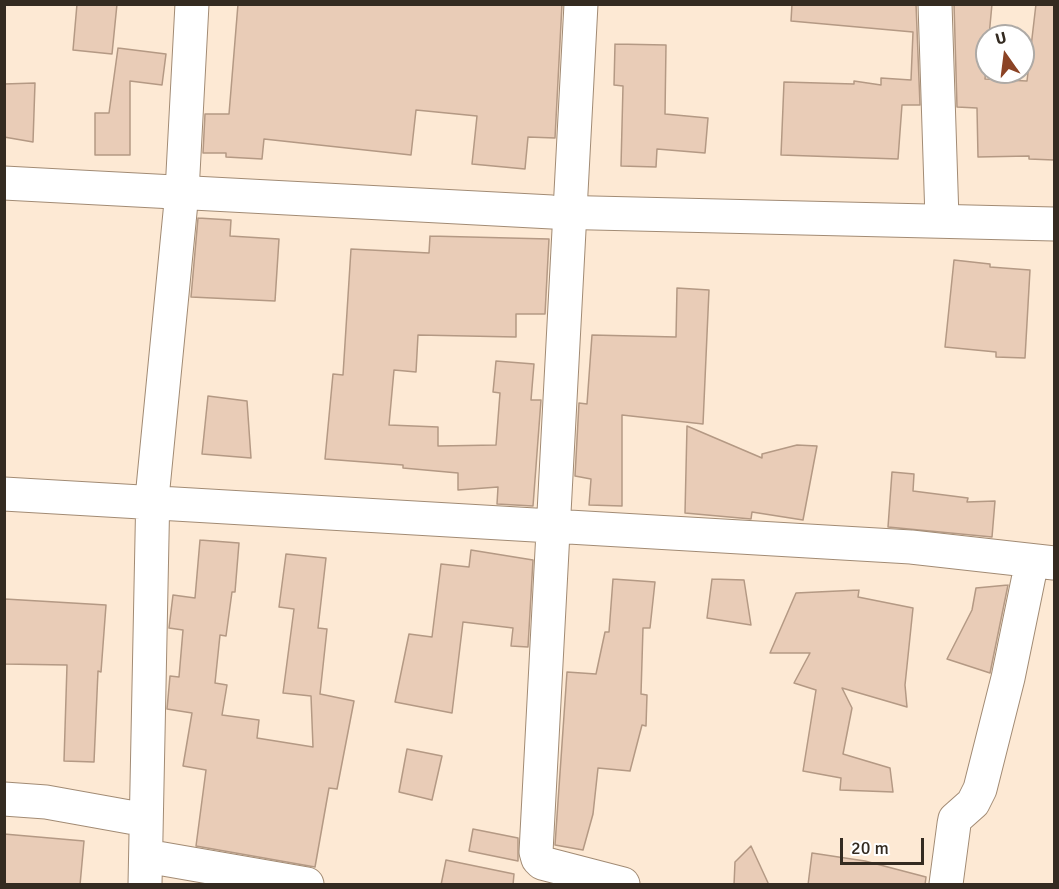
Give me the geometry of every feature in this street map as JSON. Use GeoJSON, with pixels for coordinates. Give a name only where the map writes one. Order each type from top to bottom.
{"type":"FeatureCollection","features":[{"type":"Feature","properties":{"kind":"street"},"geometry":{"type":"LineString","coordinates":[[192,4],[182,192],[153,502],[145,870],[307,885]]}},
{"type":"Feature","properties":{"kind":"street"},"geometry":{"type":"LineString","coordinates":[[581,4],[552,528],[538,860],[549,866],[622,885]]}},
{"type":"Feature","properties":{"kind":"street"},"geometry":{"type":"LineString","coordinates":[[935,4],[942,219]]}},
{"type":"Feature","properties":{"kind":"street"},"geometry":{"type":"LineString","coordinates":[[4,183],[570,212],[942,219],[1054,224]]}},
{"type":"Feature","properties":{"kind":"street"},"geometry":{"type":"LineString","coordinates":[[4,494],[552,528],[911,547],[1043,562],[977,796],[955,819],[946,885]]}},
{"type":"Feature","properties":{"kind":"street"},"geometry":{"type":"LineString","coordinates":[[4,799],[46,802],[146,820]]}},
{"type":"Feature","properties":{"kind":"building"},"geometry":{"type":"Polygon","coordinates":[[[77,4],[117,4],[112,54],[73,50],[77,4]]]}},
{"type":"Feature","properties":{"kind":"building"},"geometry":{"type":"Polygon","coordinates":[[[238,4],[562,4],[555,138],[528,137],[525,169],[472,164],[477,116],[416,110],[411,155],[264,139],[262,159],[226,157],[226,153],[203,153],[205,114],[229,114],[238,4]]]}},
{"type":"Feature","properties":{"kind":"building"},"geometry":{"type":"Polygon","coordinates":[[[792,4],[916,4],[920,105],[902,105],[898,159],[781,155],[784,82],[854,84],[854,81],[881,85],[881,78],[911,80],[913,32],[791,21],[792,4]]]}},
{"type":"Feature","properties":{"kind":"building"},"geometry":{"type":"Polygon","coordinates":[[[954,4],[992,4],[990,24],[975,24],[975,84],[1035,84],[1034,24],[1036,4],[1054,4],[1054,160],[1029,159],[1029,156],[978,157],[977,108],[957,107],[954,4]]]}},
{"type":"Feature","properties":{"kind":"building"},"geometry":{"type":"Polygon","coordinates":[[[615,44],[666,45],[665,114],[708,118],[705,153],[657,149],[656,167],[621,166],[623,86],[614,85],[615,44]]]}},
{"type":"Feature","properties":{"kind":"building"},"geometry":{"type":"Polygon","coordinates":[[[118,48],[166,54],[162,85],[130,81],[130,155],[95,155],[95,113],[109,113],[118,48]]]}},
{"type":"Feature","properties":{"kind":"building"},"geometry":{"type":"Polygon","coordinates":[[[35,83],[33,142],[4,137],[4,84],[35,83]]]}},
{"type":"Feature","properties":{"kind":"building"},"geometry":{"type":"Polygon","coordinates":[[[198,218],[231,220],[230,236],[279,239],[275,301],[191,297],[198,218]]]}},
{"type":"Feature","properties":{"kind":"building"},"geometry":{"type":"Polygon","coordinates":[[[430,236],[549,239],[545,314],[516,314],[516,337],[418,335],[416,372],[394,370],[389,425],[438,427],[438,446],[496,445],[500,393],[493,392],[496,361],[534,364],[531,400],[541,400],[533,506],[497,504],[498,487],[458,490],[458,473],[403,468],[403,465],[325,459],[333,374],[343,375],[351,249],[429,253],[430,236]]]}},
{"type":"Feature","properties":{"kind":"building"},"geometry":{"type":"Polygon","coordinates":[[[954,260],[990,264],[990,267],[1030,270],[1025,358],[996,357],[996,352],[945,347],[954,260]]]}},
{"type":"Feature","properties":{"kind":"building"},"geometry":{"type":"Polygon","coordinates":[[[677,288],[709,290],[703,424],[622,415],[622,506],[589,505],[591,479],[575,476],[579,403],[587,404],[592,335],[676,337],[677,288]]]}},
{"type":"Feature","properties":{"kind":"building"},"geometry":{"type":"Polygon","coordinates":[[[208,396],[247,401],[251,458],[202,454],[208,396]]]}},
{"type":"Feature","properties":{"kind":"building"},"geometry":{"type":"Polygon","coordinates":[[[687,426],[762,458],[762,454],[797,445],[817,446],[803,520],[752,512],[751,519],[685,513],[687,426]]]}},
{"type":"Feature","properties":{"kind":"building"},"geometry":{"type":"Polygon","coordinates":[[[892,472],[914,474],[913,491],[968,498],[967,502],[995,501],[992,537],[888,527],[892,472]]]}},
{"type":"Feature","properties":{"kind":"building"},"geometry":{"type":"Polygon","coordinates":[[[200,540],[239,543],[235,592],[232,592],[226,636],[220,635],[215,683],[227,685],[222,715],[259,720],[257,738],[313,747],[311,696],[283,693],[294,609],[279,607],[286,554],[326,558],[318,628],[327,629],[320,694],[354,701],[337,789],[329,788],[315,867],[196,846],[206,770],[183,766],[192,713],[167,709],[170,676],[179,677],[183,630],[169,628],[173,595],[195,598],[200,540]]]}},
{"type":"Feature","properties":{"kind":"building"},"geometry":{"type":"Polygon","coordinates":[[[471,550],[533,560],[528,647],[511,646],[513,628],[463,622],[452,713],[395,702],[409,634],[432,637],[441,564],[469,567],[471,550]]]}},
{"type":"Feature","properties":{"kind":"building"},"geometry":{"type":"Polygon","coordinates":[[[613,579],[655,582],[650,628],[643,628],[641,694],[647,695],[646,726],[642,725],[630,771],[598,768],[593,814],[583,850],[555,845],[567,672],[596,674],[605,632],[609,632],[613,579]]]}},
{"type":"Feature","properties":{"kind":"building"},"geometry":{"type":"Polygon","coordinates":[[[712,579],[744,580],[751,625],[707,618],[712,579]]]}},
{"type":"Feature","properties":{"kind":"building"},"geometry":{"type":"Polygon","coordinates":[[[1008,585],[990,673],[947,659],[972,610],[976,588],[1008,585]]]}},
{"type":"Feature","properties":{"kind":"building"},"geometry":{"type":"Polygon","coordinates":[[[859,590],[858,597],[913,608],[905,685],[907,707],[842,688],[852,708],[843,754],[890,768],[893,792],[840,790],[841,778],[803,771],[816,690],[794,683],[810,653],[770,653],[796,593],[859,590]]]}},
{"type":"Feature","properties":{"kind":"building"},"geometry":{"type":"Polygon","coordinates":[[[5,599],[106,605],[101,672],[98,671],[94,762],[64,761],[67,665],[4,664],[5,599]]]}},
{"type":"Feature","properties":{"kind":"building"},"geometry":{"type":"Polygon","coordinates":[[[407,749],[442,756],[432,800],[399,792],[407,749]]]}},
{"type":"Feature","properties":{"kind":"building"},"geometry":{"type":"Polygon","coordinates":[[[473,829],[518,838],[518,861],[469,851],[473,829]]]}},
{"type":"Feature","properties":{"kind":"building"},"geometry":{"type":"Polygon","coordinates":[[[4,834],[84,841],[80,885],[4,885],[4,834]]]}},
{"type":"Feature","properties":{"kind":"building"},"geometry":{"type":"Polygon","coordinates":[[[751,846],[769,885],[734,885],[735,862],[751,846]]]}},
{"type":"Feature","properties":{"kind":"building"},"geometry":{"type":"Polygon","coordinates":[[[812,853],[865,861],[926,877],[925,885],[808,885],[812,853]]]}},
{"type":"Feature","properties":{"kind":"building"},"geometry":{"type":"Polygon","coordinates":[[[446,860],[514,874],[513,885],[441,885],[446,860]]]}}]}
